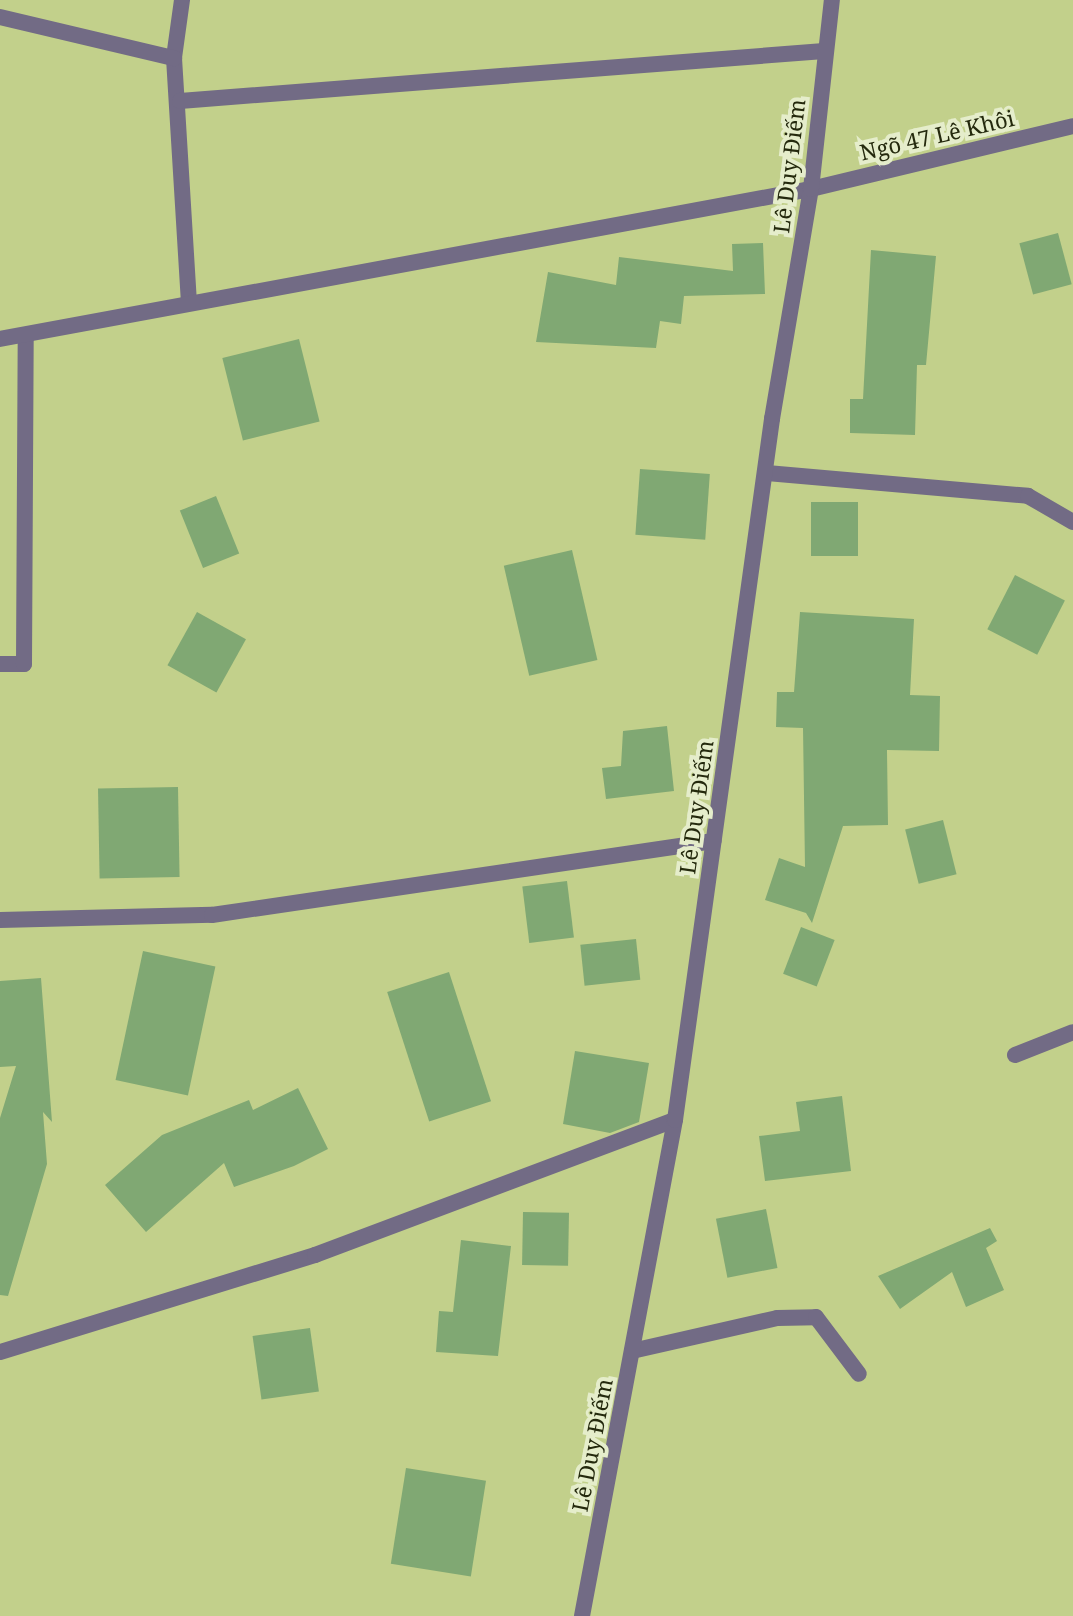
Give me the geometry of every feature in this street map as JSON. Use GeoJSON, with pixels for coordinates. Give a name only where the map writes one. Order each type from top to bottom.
{"type":"FeatureCollection","features":[{"type":"Feature","properties":{"kind":"street"},"geometry":{"type":"LineString","coordinates":[[182,0],[174,58],[180,101],[189,303]]}},
{"type":"Feature","properties":{"kind":"street","name":"Lê Duy Điếm"},"geometry":{"type":"LineString","coordinates":[[582,1616],[675,1120],[767,473],[811,189],[832,0]]}},
{"type":"Feature","properties":{"kind":"street"},"geometry":{"type":"LineString","coordinates":[[0,17],[174,58]]}},
{"type":"Feature","properties":{"kind":"street"},"geometry":{"type":"LineString","coordinates":[[180,101],[824,51]]}},
{"type":"Feature","properties":{"kind":"street","name":"Ngõ 47 Lê Khôi"},"geometry":{"type":"LineString","coordinates":[[0,339],[811,189],[1073,126]]}},
{"type":"Feature","properties":{"kind":"street"},"geometry":{"type":"LineString","coordinates":[[0,664],[24,664],[26,335]]}},
{"type":"Feature","properties":{"kind":"street"},"geometry":{"type":"LineString","coordinates":[[767,473],[1028,496],[1073,522]]}},
{"type":"Feature","properties":{"kind":"street"},"geometry":{"type":"LineString","coordinates":[[0,920],[212,915],[714,841]]}},
{"type":"Feature","properties":{"kind":"street"},"geometry":{"type":"LineString","coordinates":[[1015,1055],[1073,1032]]}},
{"type":"Feature","properties":{"kind":"street"},"geometry":{"type":"LineString","coordinates":[[0,1352],[315,1255],[675,1120]]}},
{"type":"Feature","properties":{"kind":"street"},"geometry":{"type":"LineString","coordinates":[[632,1351],[777,1318],[816,1317],[859,1374]]}},
{"type":"Feature","properties":{"kind":"building"},"geometry":{"type":"Polygon","coordinates":[[[1058,233],[1072,284],[1033,295],[1019,243],[1058,233]]]}},
{"type":"Feature","properties":{"kind":"building"},"geometry":{"type":"Polygon","coordinates":[[[763,243],[765,294],[684,296],[681,324],[660,321],[656,348],[536,342],[548,272],[616,285],[619,257],[733,271],[732,244],[763,243]]]}},
{"type":"Feature","properties":{"kind":"building"},"geometry":{"type":"Polygon","coordinates":[[[871,250],[936,256],[926,365],[917,365],[915,435],[850,433],[850,399],[863,399],[871,250]]]}},
{"type":"Feature","properties":{"kind":"building"},"geometry":{"type":"Polygon","coordinates":[[[299,339],[320,421],[243,441],[222,358],[299,339]]]}},
{"type":"Feature","properties":{"kind":"building"},"geometry":{"type":"Polygon","coordinates":[[[640,469],[710,474],[705,540],[635,535],[640,469]]]}},
{"type":"Feature","properties":{"kind":"building"},"geometry":{"type":"Polygon","coordinates":[[[216,496],[239,553],[203,568],[180,511],[216,496]]]}},
{"type":"Feature","properties":{"kind":"building"},"geometry":{"type":"Polygon","coordinates":[[[811,502],[858,502],[858,556],[811,556],[811,502]]]}},
{"type":"Feature","properties":{"kind":"building"},"geometry":{"type":"Polygon","coordinates":[[[572,550],[597,660],[529,676],[504,566],[572,550]]]}},
{"type":"Feature","properties":{"kind":"building"},"geometry":{"type":"Polygon","coordinates":[[[1015,575],[1065,600],[1037,655],[987,629],[1015,575]]]}},
{"type":"Feature","properties":{"kind":"building"},"geometry":{"type":"Polygon","coordinates":[[[197,612],[246,639],[216,693],[167,665],[197,612]]]}},
{"type":"Feature","properties":{"kind":"building"},"geometry":{"type":"Polygon","coordinates":[[[800,612],[914,619],[910,695],[940,696],[939,751],[887,750],[888,825],[843,826],[812,923],[806,913],[765,900],[779,858],[805,867],[803,728],[776,727],[777,692],[794,692],[800,612]]]}},
{"type":"Feature","properties":{"kind":"building"},"geometry":{"type":"Polygon","coordinates":[[[667,726],[674,791],[606,799],[602,768],[621,766],[623,731],[667,726]]]}},
{"type":"Feature","properties":{"kind":"building"},"geometry":{"type":"Polygon","coordinates":[[[178,787],[180,877],[100,878],[98,788],[178,787]]]}},
{"type":"Feature","properties":{"kind":"building"},"geometry":{"type":"Polygon","coordinates":[[[943,820],[957,874],[919,884],[905,829],[943,820]]]}},
{"type":"Feature","properties":{"kind":"building"},"geometry":{"type":"Polygon","coordinates":[[[567,881],[574,938],[529,943],[522,886],[567,881]]]}},
{"type":"Feature","properties":{"kind":"building"},"geometry":{"type":"Polygon","coordinates":[[[801,927],[835,940],[817,987],[783,974],[801,927]]]}},
{"type":"Feature","properties":{"kind":"building"},"geometry":{"type":"Polygon","coordinates":[[[636,939],[640,980],[585,986],[580,945],[636,939]]]}},
{"type":"Feature","properties":{"kind":"building"},"geometry":{"type":"Polygon","coordinates":[[[143,951],[215,966],[188,1096],[116,1080],[143,951]]]}},
{"type":"Feature","properties":{"kind":"building"},"geometry":{"type":"Polygon","coordinates":[[[449,972],[491,1101],[429,1121],[387,992],[449,972]]]}},
{"type":"Feature","properties":{"kind":"building"},"geometry":{"type":"Polygon","coordinates":[[[41,978],[52,1122],[43,1112],[47,1164],[8,1296],[0,1295],[0,1118],[16,1066],[0,1067],[0,981],[41,978]]]}},
{"type":"Feature","properties":{"kind":"building"},"geometry":{"type":"Polygon","coordinates":[[[575,1051],[649,1063],[639,1122],[610,1133],[563,1124],[575,1051]]]}},
{"type":"Feature","properties":{"kind":"building"},"geometry":{"type":"Polygon","coordinates":[[[298,1088],[328,1149],[294,1166],[234,1187],[224,1163],[146,1232],[105,1185],[162,1135],[249,1100],[253,1110],[298,1088]]]}},
{"type":"Feature","properties":{"kind":"building"},"geometry":{"type":"Polygon","coordinates":[[[842,1096],[851,1171],[765,1181],[759,1136],[800,1131],[796,1102],[842,1096]]]}},
{"type":"Feature","properties":{"kind":"building"},"geometry":{"type":"Polygon","coordinates":[[[766,1209],[777,1268],[727,1278],[716,1219],[766,1209]]]}},
{"type":"Feature","properties":{"kind":"building"},"geometry":{"type":"Polygon","coordinates":[[[523,1212],[569,1213],[568,1266],[522,1265],[523,1212]]]}},
{"type":"Feature","properties":{"kind":"building"},"geometry":{"type":"Polygon","coordinates":[[[990,1228],[997,1241],[986,1248],[1004,1290],[966,1307],[952,1272],[900,1309],[878,1276],[990,1228]]]}},
{"type":"Feature","properties":{"kind":"building"},"geometry":{"type":"Polygon","coordinates":[[[461,1240],[511,1246],[498,1356],[436,1352],[439,1311],[453,1312],[461,1240]]]}},
{"type":"Feature","properties":{"kind":"building"},"geometry":{"type":"Polygon","coordinates":[[[310,1328],[319,1391],[261,1399],[253,1336],[310,1328]]]}},
{"type":"Feature","properties":{"kind":"building"},"geometry":{"type":"Polygon","coordinates":[[[406,1468],[486,1481],[471,1576],[391,1564],[406,1468]]]}}]}
